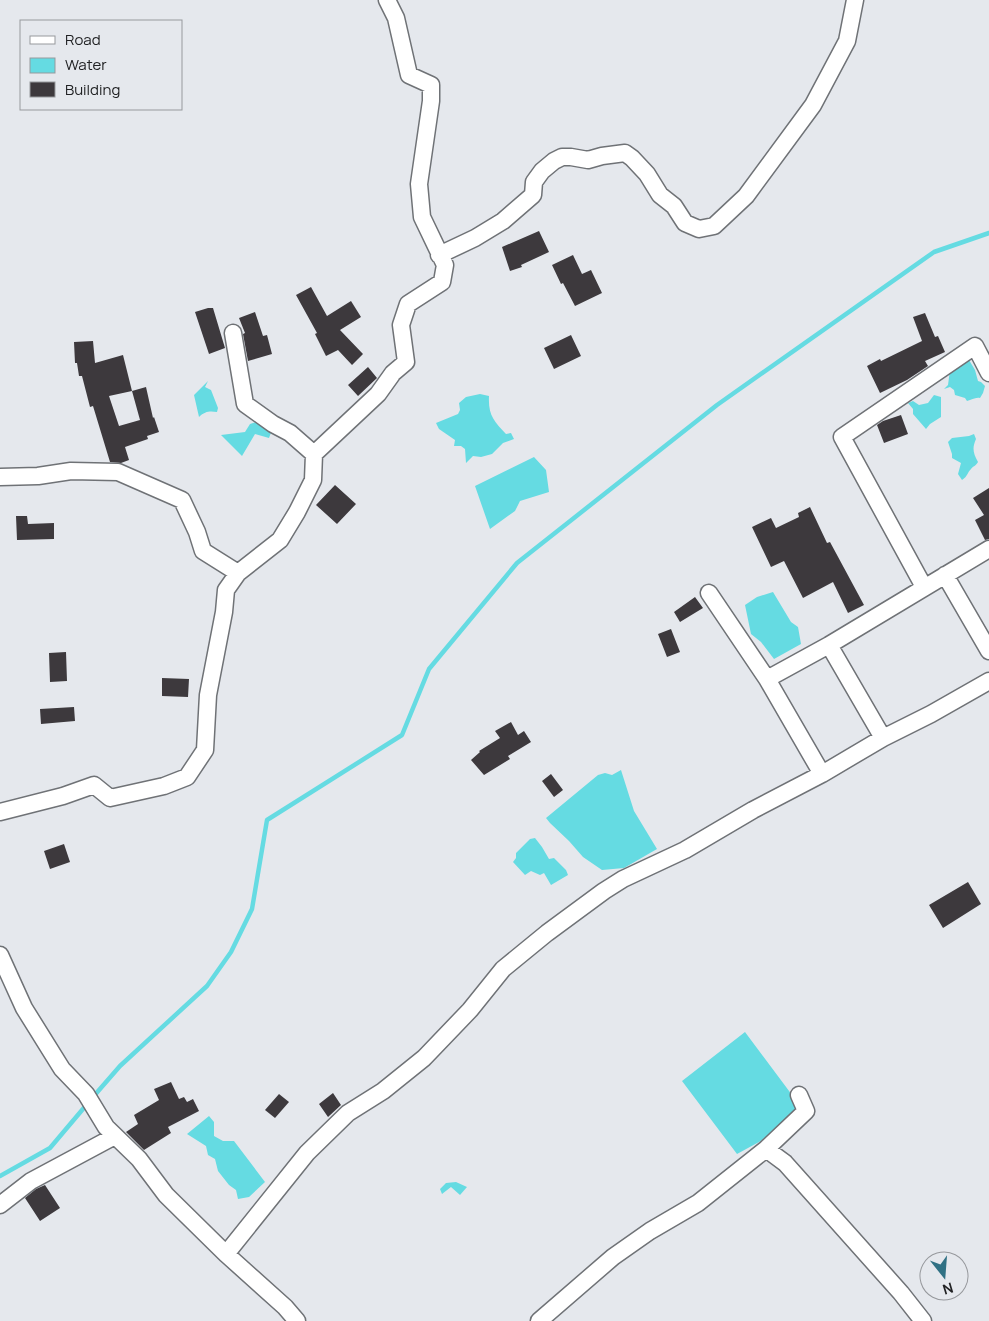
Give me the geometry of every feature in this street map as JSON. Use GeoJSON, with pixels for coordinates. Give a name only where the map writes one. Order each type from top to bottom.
{"type":"FeatureCollection","features":[{"type":"Feature","properties":{"kind":"street"},"geometry":{"type":"LineString","coordinates":[[0,812],[63,796],[94,785],[110,798],[164,786],[187,777],[205,750],[208,696],[224,612],[226,590],[238,573],[280,540],[313,480],[314,454],[378,394],[393,373],[406,362],[401,325],[408,304],[442,282],[445,265],[422,217],[419,184],[432,101],[431,85],[409,74],[396,18],[387,0]]}},
{"type":"Feature","properties":{"kind":"street"},"geometry":{"type":"LineString","coordinates":[[439,254],[475,238],[503,221],[533,195],[534,182],[542,171],[554,161],[562,157],[571,156],[588,160],[625,153],[647,174],[660,195],[674,206],[685,223],[699,229],[714,226],[746,196],[814,105],[846,41],[855,0]]}},
{"type":"Feature","properties":{"kind":"street"},"geometry":{"type":"LineString","coordinates":[[233,333],[245,404],[272,424],[290,433],[314,454]]}},
{"type":"Feature","properties":{"kind":"street"},"geometry":{"type":"LineString","coordinates":[[924,587],[842,437],[975,346],[989,373]]}},
{"type":"Feature","properties":{"kind":"street"},"geometry":{"type":"LineString","coordinates":[[0,477],[38,476],[71,471],[118,472],[182,500],[203,550],[238,573]]}},
{"type":"Feature","properties":{"kind":"street"},"geometry":{"type":"LineString","coordinates":[[767,679],[829,645],[989,549]]}},
{"type":"Feature","properties":{"kind":"street"},"geometry":{"type":"LineString","coordinates":[[945,575],[989,651]]}},
{"type":"Feature","properties":{"kind":"street"},"geometry":{"type":"LineString","coordinates":[[709,592],[767,679],[822,774]]}},
{"type":"Feature","properties":{"kind":"street"},"geometry":{"type":"LineString","coordinates":[[829,645],[882,738]]}},
{"type":"Feature","properties":{"kind":"street"},"geometry":{"type":"LineString","coordinates":[[226,1254],[307,1153],[348,1113],[383,1091],[424,1058],[470,1010],[503,969],[604,890],[685,850],[753,810],[822,774],[882,738],[931,714],[989,681]]}},
{"type":"Feature","properties":{"kind":"street"},"geometry":{"type":"LineString","coordinates":[[0,955],[24,1008],[62,1069],[86,1094],[106,1127],[139,1159],[166,1195],[297,1321]]}},
{"type":"Feature","properties":{"kind":"street"},"geometry":{"type":"LineString","coordinates":[[539,1321],[613,1257],[650,1231],[698,1203],[766,1149],[806,1111],[799,1095]]}},
{"type":"Feature","properties":{"kind":"street"},"geometry":{"type":"LineString","coordinates":[[0,1205],[31,1181],[115,1136]]}},
{"type":"Feature","properties":{"kind":"street"},"geometry":{"type":"LineString","coordinates":[[766,1149],[792,1170],[901,1293],[923,1321]]}},
{"type":"Feature","properties":{"kind":"water"},"geometry":{"type":"Polygon","coordinates":[[[965,360],[969,360],[975,370],[978,381],[985,386],[980,398],[967,401],[965,398],[955,395],[954,390],[950,387],[944,389],[948,385],[950,370],[965,360]]]}},
{"type":"Feature","properties":{"kind":"water"},"geometry":{"type":"Polygon","coordinates":[[[208,381],[205,387],[211,390],[218,408],[217,412],[208,412],[199,417],[194,395],[208,381]]]}},
{"type":"Feature","properties":{"kind":"water"},"geometry":{"type":"Polygon","coordinates":[[[480,394],[489,396],[493,417],[506,434],[511,433],[514,439],[503,443],[492,454],[481,457],[473,456],[466,463],[465,449],[461,446],[454,446],[455,440],[439,429],[436,423],[458,414],[460,410],[459,403],[466,397],[480,394]]]}},
{"type":"Feature","properties":{"kind":"water"},"geometry":{"type":"Polygon","coordinates":[[[934,395],[941,397],[941,417],[926,429],[913,414],[913,409],[908,403],[913,401],[919,405],[928,403],[934,395]]]}},
{"type":"Feature","properties":{"kind":"water"},"geometry":{"type":"Polygon","coordinates":[[[259,421],[272,430],[269,438],[255,434],[242,456],[221,435],[245,432],[250,424],[259,421]]]}},
{"type":"Feature","properties":{"kind":"water"},"geometry":{"type":"Polygon","coordinates":[[[974,434],[976,439],[974,450],[978,462],[962,480],[958,474],[961,463],[952,458],[948,442],[952,438],[974,434]]]}},
{"type":"Feature","properties":{"kind":"water"},"geometry":{"type":"Polygon","coordinates":[[[534,457],[546,470],[549,492],[520,501],[515,511],[490,529],[475,486],[534,457]]]}},
{"type":"Feature","properties":{"kind":"water"},"geometry":{"type":"Polygon","coordinates":[[[773,592],[791,622],[798,627],[801,644],[774,659],[761,642],[751,634],[745,605],[757,597],[773,592]]]}},
{"type":"Feature","properties":{"kind":"water"},"geometry":{"type":"Polygon","coordinates":[[[621,770],[634,811],[657,849],[624,868],[602,870],[583,857],[546,818],[598,775],[605,773],[612,775],[621,770]]]}},
{"type":"Feature","properties":{"kind":"water"},"geometry":{"type":"Polygon","coordinates":[[[535,838],[549,859],[554,858],[566,870],[568,875],[551,885],[544,873],[540,875],[531,871],[525,875],[513,862],[516,858],[516,853],[530,839],[535,838]]]}},
{"type":"Feature","properties":{"kind":"water"},"geometry":{"type":"Polygon","coordinates":[[[745,1032],[798,1103],[795,1116],[759,1142],[737,1154],[682,1081],[745,1032]]]}},
{"type":"Feature","properties":{"kind":"water"},"geometry":{"type":"Polygon","coordinates":[[[209,1116],[214,1122],[214,1136],[223,1141],[234,1141],[265,1182],[249,1197],[238,1199],[236,1190],[229,1185],[218,1171],[215,1159],[208,1155],[206,1146],[187,1134],[209,1116]]]}},
{"type":"Feature","properties":{"kind":"water"},"geometry":{"type":"Polygon","coordinates":[[[456,1182],[467,1187],[460,1195],[451,1187],[442,1194],[440,1189],[446,1183],[456,1182]]]}},
{"type":"Feature","properties":{"kind":"building"},"geometry":{"type":"Polygon","coordinates":[[[539,231],[549,252],[521,265],[522,267],[510,271],[502,247],[539,231]]]}},
{"type":"Feature","properties":{"kind":"building"},"geometry":{"type":"Polygon","coordinates":[[[573,255],[582,274],[591,270],[602,293],[575,306],[552,265],[573,255]]]}},
{"type":"Feature","properties":{"kind":"building"},"geometry":{"type":"Polygon","coordinates":[[[311,287],[327,316],[351,301],[361,317],[340,330],[363,354],[352,365],[338,350],[326,356],[315,334],[317,333],[296,295],[311,287]]]}},
{"type":"Feature","properties":{"kind":"building"},"geometry":{"type":"Polygon","coordinates":[[[213,308],[225,348],[209,354],[195,312],[213,308]]]}},
{"type":"Feature","properties":{"kind":"building"},"geometry":{"type":"Polygon","coordinates":[[[255,312],[263,336],[267,335],[272,354],[248,361],[243,334],[245,333],[239,318],[255,312]]]}},
{"type":"Feature","properties":{"kind":"building"},"geometry":{"type":"Polygon","coordinates":[[[925,313],[935,337],[938,336],[945,352],[925,361],[928,366],[907,380],[880,393],[867,366],[922,341],[913,317],[925,313]]]}},
{"type":"Feature","properties":{"kind":"building"},"geometry":{"type":"Polygon","coordinates":[[[571,335],[581,356],[554,369],[544,348],[571,335]]]}},
{"type":"Feature","properties":{"kind":"building"},"geometry":{"type":"Polygon","coordinates":[[[93,341],[95,363],[123,355],[132,391],[146,387],[153,418],[159,432],[147,436],[148,439],[125,447],[129,460],[121,463],[110,462],[93,406],[90,407],[82,376],[79,376],[77,363],[75,363],[74,342],[93,341]],[[132,391],[109,396],[119,426],[140,420],[132,391]]]}},
{"type":"Feature","properties":{"kind":"building"},"geometry":{"type":"Polygon","coordinates":[[[368,367],[377,378],[358,396],[348,385],[368,367]]]}},
{"type":"Feature","properties":{"kind":"building"},"geometry":{"type":"Polygon","coordinates":[[[901,415],[908,434],[884,443],[877,425],[901,415]]]}},
{"type":"Feature","properties":{"kind":"building"},"geometry":{"type":"Polygon","coordinates":[[[335,485],[356,504],[337,524],[316,505],[335,485]]]}},
{"type":"Feature","properties":{"kind":"building"},"geometry":{"type":"Polygon","coordinates":[[[989,488],[989,539],[985,540],[975,520],[984,515],[973,498],[989,488]]]}},
{"type":"Feature","properties":{"kind":"building"},"geometry":{"type":"Polygon","coordinates":[[[810,507],[827,543],[830,542],[864,605],[848,613],[833,582],[803,598],[784,561],[771,567],[752,527],[771,518],[776,528],[799,517],[798,513],[810,507]]]}},
{"type":"Feature","properties":{"kind":"building"},"geometry":{"type":"Polygon","coordinates":[[[16,516],[27,516],[28,524],[54,523],[54,539],[17,540],[16,516]]]}},
{"type":"Feature","properties":{"kind":"building"},"geometry":{"type":"Polygon","coordinates":[[[695,597],[703,608],[680,622],[674,612],[695,597]]]}},
{"type":"Feature","properties":{"kind":"building"},"geometry":{"type":"Polygon","coordinates":[[[671,629],[680,652],[667,657],[658,634],[671,629]]]}},
{"type":"Feature","properties":{"kind":"building"},"geometry":{"type":"Polygon","coordinates":[[[66,652],[67,681],[50,682],[49,653],[66,652]]]}},
{"type":"Feature","properties":{"kind":"building"},"geometry":{"type":"Polygon","coordinates":[[[162,678],[189,679],[188,697],[162,696],[162,678]]]}},
{"type":"Feature","properties":{"kind":"building"},"geometry":{"type":"Polygon","coordinates":[[[74,707],[75,721],[41,724],[40,709],[74,707]]]}},
{"type":"Feature","properties":{"kind":"building"},"geometry":{"type":"Polygon","coordinates":[[[511,722],[518,735],[524,731],[531,742],[508,756],[510,759],[484,775],[471,760],[479,751],[500,738],[495,731],[511,722]]]}},
{"type":"Feature","properties":{"kind":"building"},"geometry":{"type":"Polygon","coordinates":[[[551,774],[563,790],[554,797],[542,781],[551,774]]]}},
{"type":"Feature","properties":{"kind":"building"},"geometry":{"type":"Polygon","coordinates":[[[64,844],[70,862],[50,869],[44,851],[64,844]]]}},
{"type":"Feature","properties":{"kind":"building"},"geometry":{"type":"Polygon","coordinates":[[[968,882],[981,904],[943,928],[929,905],[968,882]]]}},
{"type":"Feature","properties":{"kind":"building"},"geometry":{"type":"Polygon","coordinates":[[[171,1082],[179,1099],[184,1097],[187,1102],[193,1099],[199,1111],[168,1127],[171,1133],[144,1150],[126,1132],[138,1124],[134,1115],[159,1100],[154,1089],[171,1082]]]}},
{"type":"Feature","properties":{"kind":"building"},"geometry":{"type":"Polygon","coordinates":[[[333,1093],[341,1105],[328,1117],[319,1104],[333,1093]]]}},
{"type":"Feature","properties":{"kind":"building"},"geometry":{"type":"Polygon","coordinates":[[[279,1094],[289,1102],[275,1118],[265,1110],[279,1094]]]}},
{"type":"Feature","properties":{"kind":"building"},"geometry":{"type":"Polygon","coordinates":[[[45,1185],[60,1208],[40,1221],[25,1198],[36,1189],[45,1185]]]}},
{"type":"Feature","properties":{"kind":"waterway"},"geometry":{"type":"LineString","coordinates":[[93,1097],[120,1066],[207,986],[231,952],[252,909],[267,820],[402,735],[429,669],[517,563],[717,405],[934,252],[989,233]]}},
{"type":"Feature","properties":{"kind":"waterway"},"geometry":{"type":"LineString","coordinates":[[0,1176],[50,1148],[88,1103]]}}]}
